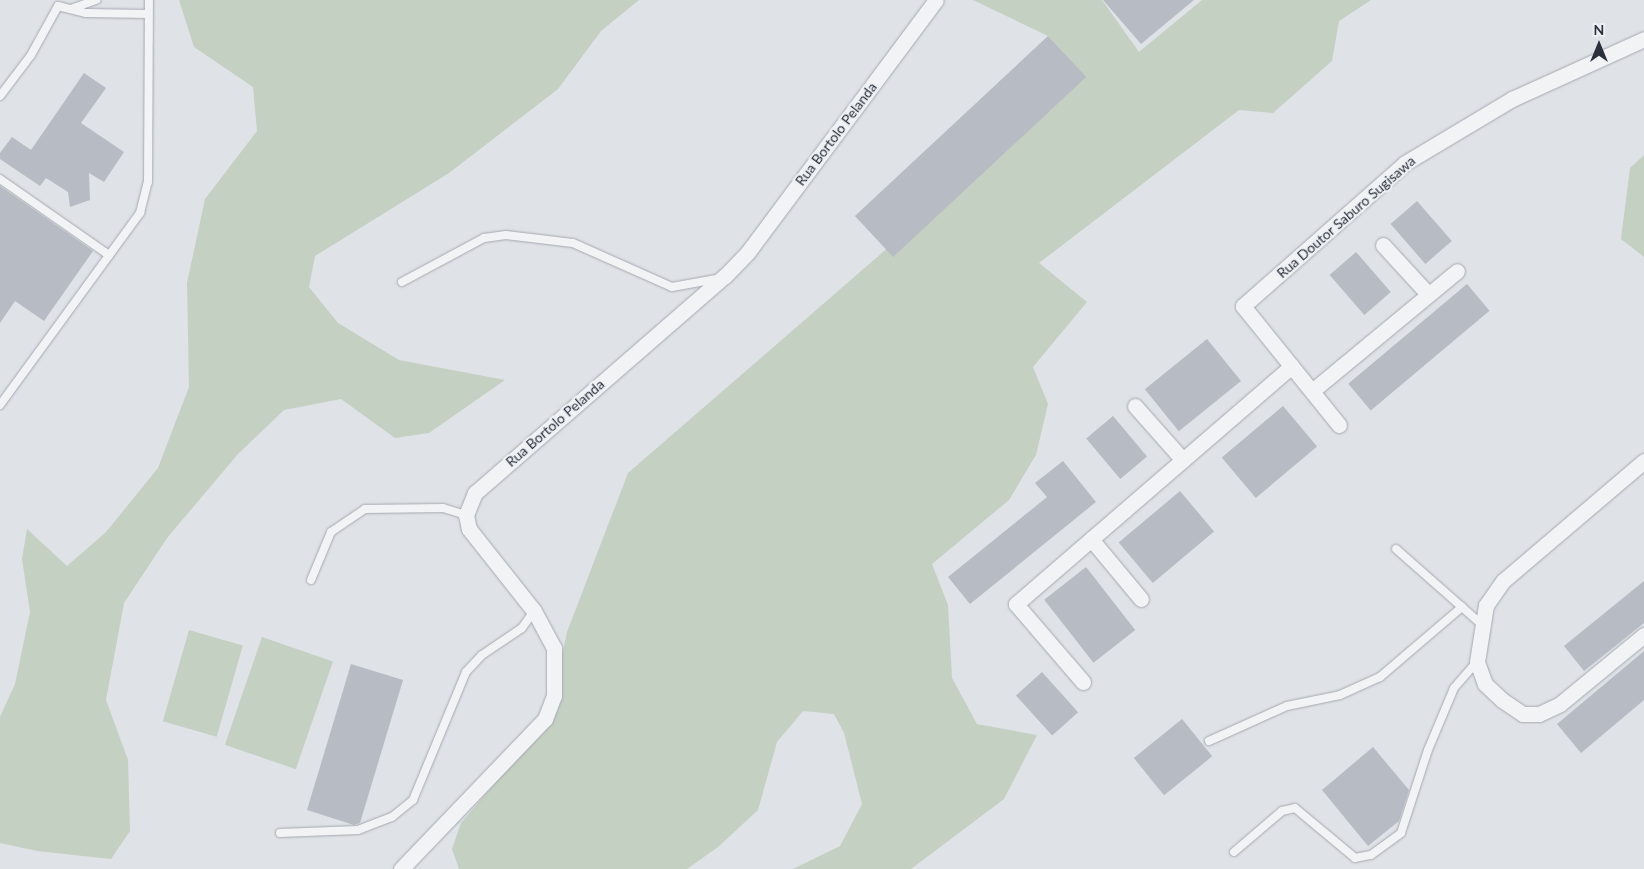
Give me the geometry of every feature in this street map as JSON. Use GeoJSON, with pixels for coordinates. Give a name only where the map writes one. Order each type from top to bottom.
{"type":"FeatureCollection","features":[{"type":"Feature","properties":{"kind":"street","name":"Rua Bortolo Pelanda"},"geometry":{"type":"LineString","coordinates":[[466,515],[475,493],[725,276],[748,252],[936,0]]}},
{"type":"Feature","properties":{"kind":"street","name":"Rua Doutor Saburo Sugisawa"},"geometry":{"type":"LineString","coordinates":[[1339,425],[1243,306],[1405,163],[1512,99],[1644,40]]}},
{"type":"Feature","properties":{"kind":"street"},"geometry":{"type":"LineString","coordinates":[[1383,245],[1428,294]]}},
{"type":"Feature","properties":{"kind":"street"},"geometry":{"type":"LineString","coordinates":[[1312,391],[1457,271]]}},
{"type":"Feature","properties":{"kind":"street"},"geometry":{"type":"LineString","coordinates":[[1083,682],[1016,604],[1292,366]]}},
{"type":"Feature","properties":{"kind":"street"},"geometry":{"type":"LineString","coordinates":[[1135,406],[1183,460]]}},
{"type":"Feature","properties":{"kind":"street"},"geometry":{"type":"LineString","coordinates":[[1644,461],[1503,581],[1486,605],[1481,624],[1477,662],[1485,684],[1502,700],[1523,714],[1538,714],[1560,704],[1644,635]]}},
{"type":"Feature","properties":{"kind":"street"},"geometry":{"type":"LineString","coordinates":[[401,869],[545,719],[557,677],[554,648],[534,611],[470,529],[466,515]]}},
{"type":"Feature","properties":{"kind":"street"},"geometry":{"type":"LineString","coordinates":[[1091,539],[1141,599]]}},
{"type":"Feature","properties":{"kind":"lane"},"geometry":{"type":"LineString","coordinates":[[86,13],[95,0]]}},
{"type":"Feature","properties":{"kind":"lane"},"geometry":{"type":"LineString","coordinates":[[71,9],[95,0]]}},
{"type":"Feature","properties":{"kind":"lane"},"geometry":{"type":"LineString","coordinates":[[0,405],[140,213],[148,182],[149,0]]}},
{"type":"Feature","properties":{"kind":"lane"},"geometry":{"type":"LineString","coordinates":[[0,96],[30,55],[58,6],[86,13],[148,14]]}},
{"type":"Feature","properties":{"kind":"lane"},"geometry":{"type":"LineString","coordinates":[[0,179],[109,255]]}},
{"type":"Feature","properties":{"kind":"lane"},"geometry":{"type":"LineString","coordinates":[[402,282],[484,238],[506,235],[573,243],[672,287],[725,276]]}},
{"type":"Feature","properties":{"kind":"lane"},"geometry":{"type":"LineString","coordinates":[[311,580],[331,532],[365,509],[443,508],[466,515]]}},
{"type":"Feature","properties":{"kind":"lane"},"geometry":{"type":"LineString","coordinates":[[1396,549],[1481,624]]}},
{"type":"Feature","properties":{"kind":"lane"},"geometry":{"type":"LineString","coordinates":[[1209,741],[1287,706],[1340,695],[1380,677],[1462,607]]}},
{"type":"Feature","properties":{"kind":"lane"},"geometry":{"type":"LineString","coordinates":[[280,833],[358,830],[392,817],[413,800],[466,672],[482,655],[522,628],[534,611]]}},
{"type":"Feature","properties":{"kind":"lane"},"geometry":{"type":"LineString","coordinates":[[1234,852],[1282,811],[1295,808],[1355,858],[1371,854],[1402,833],[1428,750],[1454,688],[1477,662]]}},
{"type":"Feature","properties":{"kind":"green space"},"geometry":{"type":"Polygon","coordinates":[[[179,0],[639,0],[601,31],[558,89],[449,173],[315,256],[309,287],[338,323],[399,360],[505,380],[429,433],[395,438],[341,399],[284,410],[238,454],[167,538],[124,603],[106,700],[128,760],[130,831],[111,859],[37,851],[0,843],[0,717],[15,684],[30,612],[22,559],[27,529],[67,566],[106,532],[158,468],[189,387],[187,283],[205,199],[257,131],[253,87],[194,47],[179,0]]]}},
{"type":"Feature","properties":{"kind":"green space"},"geometry":{"type":"Polygon","coordinates":[[[973,0],[1102,0],[1139,52],[1202,0],[1371,0],[1339,21],[1332,61],[1273,113],[1239,110],[1039,263],[1087,302],[1033,367],[1048,404],[1036,455],[1009,500],[932,564],[948,605],[952,678],[977,724],[1037,735],[1004,799],[911,869],[793,869],[840,846],[862,804],[844,733],[834,714],[803,711],[777,742],[758,810],[718,847],[687,869],[459,869],[452,849],[461,823],[548,721],[567,632],[628,473],[1085,77],[1048,36],[973,0]]]}},
{"type":"Feature","properties":{"kind":"green space"},"geometry":{"type":"Polygon","coordinates":[[[1644,155],[1644,257],[1621,239],[1630,168],[1644,155]]]}},
{"type":"Feature","properties":{"kind":"green space"},"geometry":{"type":"Polygon","coordinates":[[[189,630],[243,645],[217,737],[163,721],[189,630]]]}},
{"type":"Feature","properties":{"kind":"green space"},"geometry":{"type":"Polygon","coordinates":[[[262,637],[333,661],[296,769],[225,745],[262,637]]]}},
{"type":"Feature","properties":{"kind":"building"},"geometry":{"type":"Polygon","coordinates":[[[1103,0],[1194,0],[1141,44],[1103,0]]]}},
{"type":"Feature","properties":{"kind":"building"},"geometry":{"type":"Polygon","coordinates":[[[1048,36],[1086,77],[893,257],[855,216],[1048,36]]]}},
{"type":"Feature","properties":{"kind":"building"},"geometry":{"type":"Polygon","coordinates":[[[84,73],[106,88],[81,123],[124,152],[104,182],[89,173],[90,200],[70,207],[68,192],[46,178],[40,186],[0,159],[0,153],[12,137],[31,150],[84,73]]]}},
{"type":"Feature","properties":{"kind":"building"},"geometry":{"type":"Polygon","coordinates":[[[0,186],[93,251],[44,321],[15,301],[0,323],[0,186]]]}},
{"type":"Feature","properties":{"kind":"building"},"geometry":{"type":"Polygon","coordinates":[[[1417,201],[1452,241],[1425,264],[1391,224],[1417,201]]]}},
{"type":"Feature","properties":{"kind":"building"},"geometry":{"type":"Polygon","coordinates":[[[1356,252],[1391,292],[1364,315],[1330,275],[1356,252]]]}},
{"type":"Feature","properties":{"kind":"building"},"geometry":{"type":"Polygon","coordinates":[[[1467,284],[1489,311],[1371,410],[1348,384],[1467,284]]]}},
{"type":"Feature","properties":{"kind":"building"},"geometry":{"type":"Polygon","coordinates":[[[1207,339],[1241,381],[1179,431],[1145,389],[1207,339]]]}},
{"type":"Feature","properties":{"kind":"building"},"geometry":{"type":"Polygon","coordinates":[[[1283,406],[1317,447],[1256,498],[1222,457],[1283,406]]]}},
{"type":"Feature","properties":{"kind":"building"},"geometry":{"type":"Polygon","coordinates":[[[1113,416],[1147,457],[1120,479],[1086,438],[1113,416]]]}},
{"type":"Feature","properties":{"kind":"building"},"geometry":{"type":"Polygon","coordinates":[[[1063,461],[1096,502],[970,604],[948,577],[1047,497],[1035,483],[1063,461]]]}},
{"type":"Feature","properties":{"kind":"building"},"geometry":{"type":"Polygon","coordinates":[[[1180,491],[1214,532],[1153,583],[1119,542],[1180,491]]]}},
{"type":"Feature","properties":{"kind":"building"},"geometry":{"type":"Polygon","coordinates":[[[1086,567],[1135,630],[1093,663],[1044,600],[1086,567]]]}},
{"type":"Feature","properties":{"kind":"building"},"geometry":{"type":"Polygon","coordinates":[[[1644,581],[1644,623],[1584,671],[1564,646],[1644,581]]]}},
{"type":"Feature","properties":{"kind":"building"},"geometry":{"type":"Polygon","coordinates":[[[1644,651],[1644,700],[1581,753],[1557,724],[1644,651]]]}},
{"type":"Feature","properties":{"kind":"building"},"geometry":{"type":"Polygon","coordinates":[[[351,664],[403,680],[360,823],[354,825],[307,810],[351,664]]]}},
{"type":"Feature","properties":{"kind":"building"},"geometry":{"type":"Polygon","coordinates":[[[1042,672],[1078,712],[1052,736],[1016,695],[1042,672]]]}},
{"type":"Feature","properties":{"kind":"building"},"geometry":{"type":"Polygon","coordinates":[[[1182,719],[1212,756],[1164,795],[1134,758],[1182,719]]]}},
{"type":"Feature","properties":{"kind":"building"},"geometry":{"type":"Polygon","coordinates":[[[1373,747],[1409,790],[1399,821],[1368,846],[1322,790],[1373,747]]]}}]}
